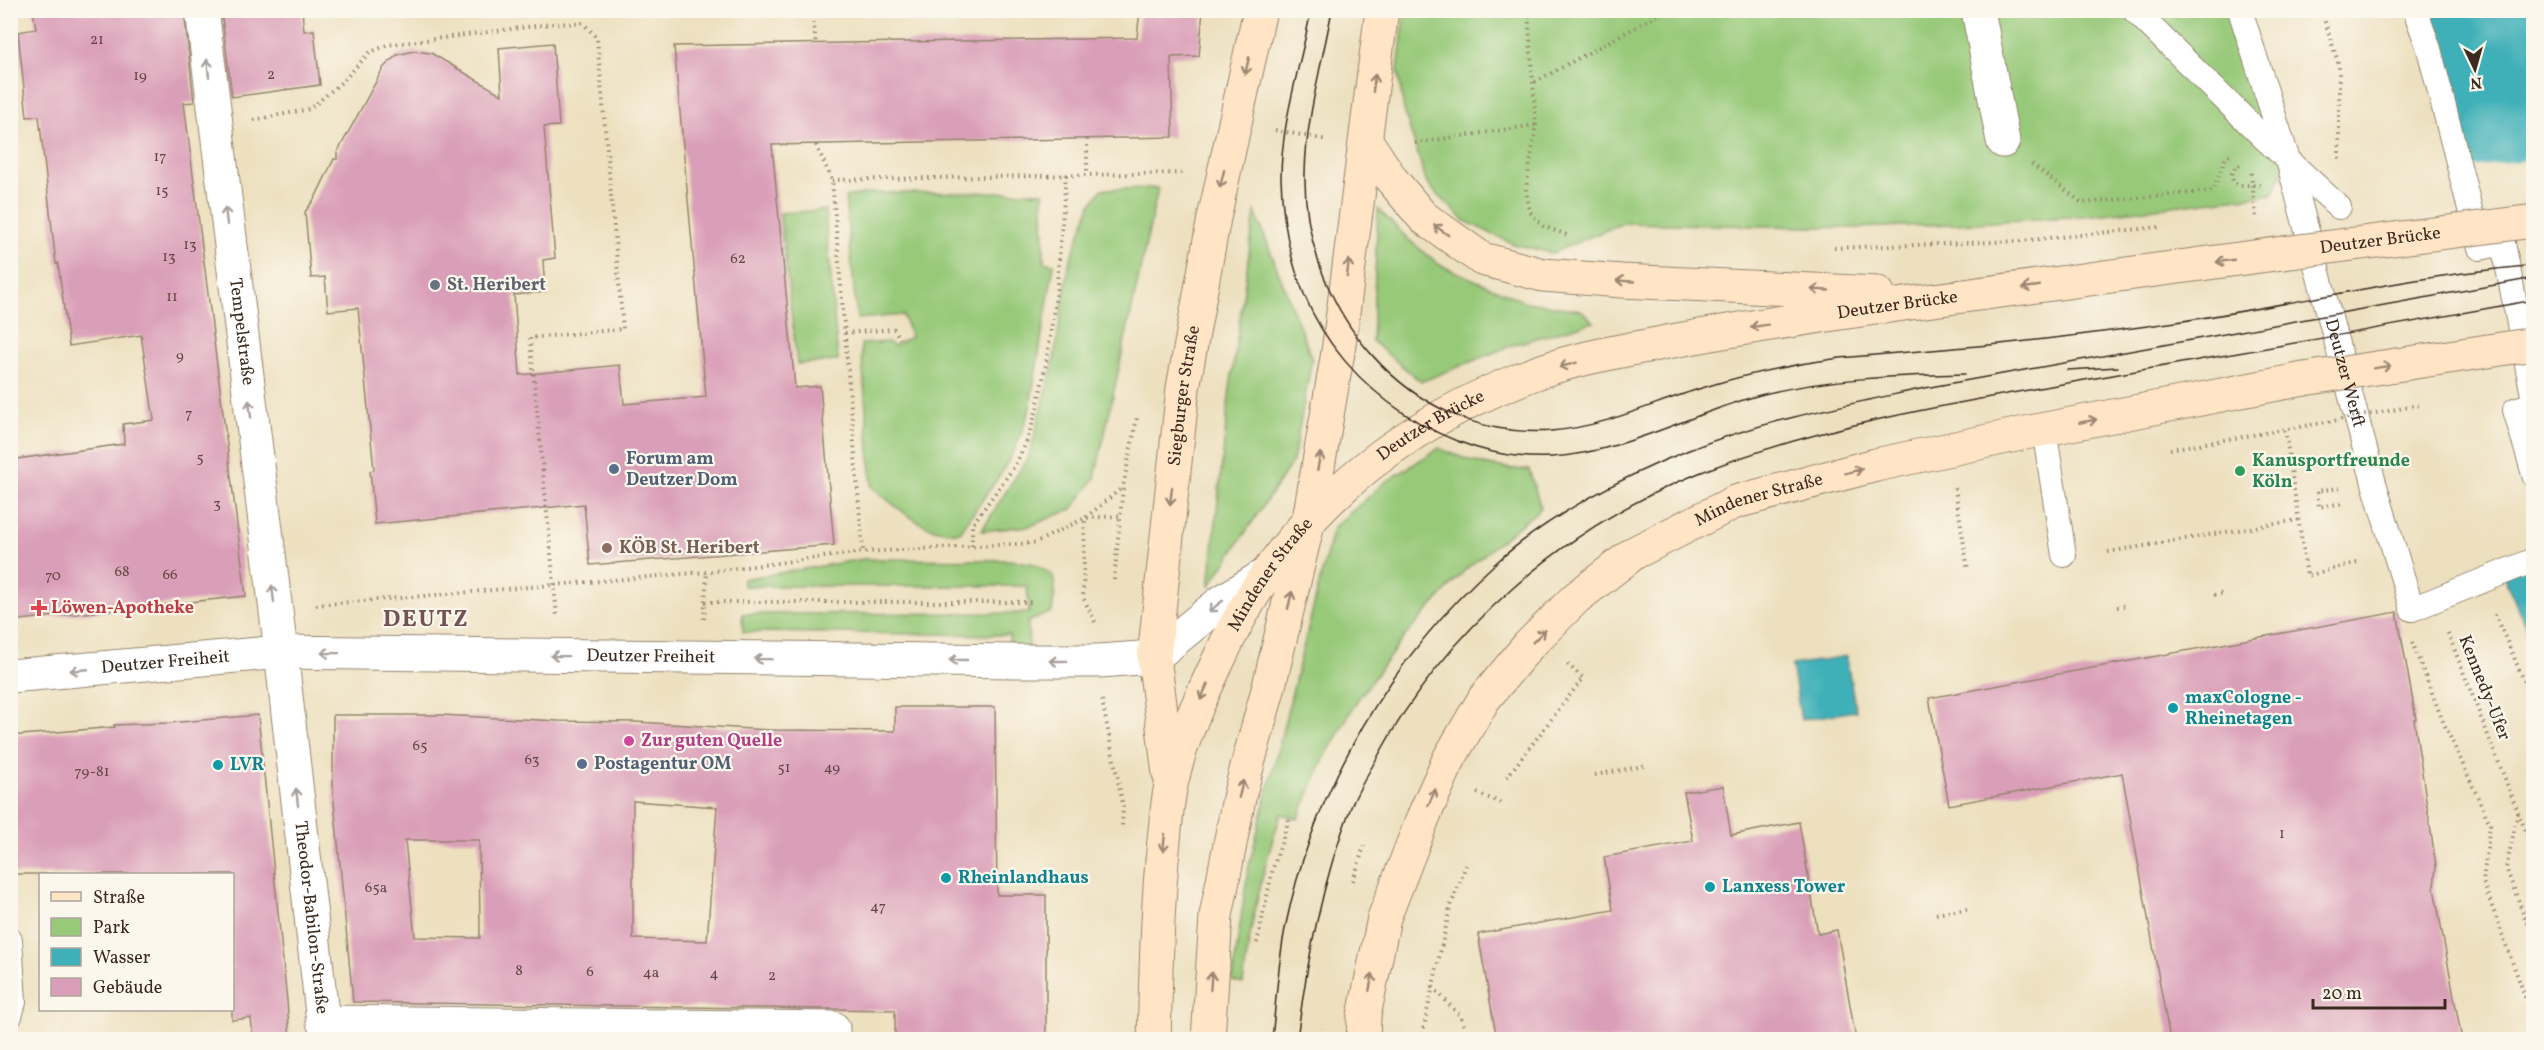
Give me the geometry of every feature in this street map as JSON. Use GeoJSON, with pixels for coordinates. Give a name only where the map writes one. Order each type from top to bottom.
{"type":"FeatureCollection","features":[{"type":"Feature","properties":{"kind":"main road","name":"Siegburger Straße"},"geometry":{"type":"LineString","coordinates":[[1171,785],[1154,657],[1183,388],[1214,218],[1260,10]]}},
{"type":"Feature","properties":{"kind":"main road"},"geometry":{"type":"LineString","coordinates":[[1309,519],[1338,352],[1367,142],[1382,10]]}},
{"type":"Feature","properties":{"kind":"main road"},"geometry":{"type":"LineString","coordinates":[[1367,142],[1392,180],[1423,217],[1482,259],[1523,270],[1544,275],[1622,281],[1962,297]]}},
{"type":"Feature","properties":{"kind":"main road","name":"Deutzer Brücke"},"geometry":{"type":"LineString","coordinates":[[1309,519],[1379,456],[1423,425],[1448,411],[1532,374],[1621,351],[1722,332],[1962,297],[2534,221]]}},
{"type":"Feature","properties":{"kind":"main road"},"geometry":{"type":"LineString","coordinates":[[2037,431],[2304,379],[2534,344]]}},
{"type":"Feature","properties":{"kind":"main road","name":"Mindener Straße"},"geometry":{"type":"LineString","coordinates":[[1363,1040],[1364,1016],[1384,918],[1425,813],[1450,757],[1484,699],[1528,646],[1576,598],[1634,553],[1735,502],[1876,465],[2037,431]]}},
{"type":"Feature","properties":{"kind":"main road","name":"Mindener Straße"},"geometry":{"type":"LineString","coordinates":[[1154,1040],[1160,880],[1171,785],[1189,725],[1243,610],[1265,574],[1309,519]]}},
{"type":"Feature","properties":{"kind":"main road","name":"Mindener Straße"},"geometry":{"type":"LineString","coordinates":[[1208,1040],[1218,905],[1240,793],[1269,686],[1309,519]]}},
{"type":"Feature","properties":{"kind":"street","name":"Tempelstraße"},"geometry":{"type":"LineString","coordinates":[[202,10],[281,652]]}},
{"type":"Feature","properties":{"kind":"street"},"geometry":{"type":"LineString","coordinates":[[1978,10],[2003,141]]}},
{"type":"Feature","properties":{"kind":"street"},"geometry":{"type":"LineString","coordinates":[[1154,657],[1221,602],[1265,574]]}},
{"type":"Feature","properties":{"kind":"street","name":"Deutzer Freiheit"},"geometry":{"type":"LineString","coordinates":[[10,676],[281,652],[1017,661],[1099,661],[1154,657]]}},
{"type":"Feature","properties":{"kind":"street","name":"Theodor-Babilon-Straße"},"geometry":{"type":"LineString","coordinates":[[281,652],[321,1031],[833,1034]]}},
{"type":"Feature","properties":{"kind":"lane"},"geometry":{"type":"LineString","coordinates":[[2134,10],[2263,137],[2339,207]]}},
{"type":"Feature","properties":{"kind":"lane","name":"Deutzer Werft"},"geometry":{"type":"LineString","coordinates":[[2240,10],[2288,160],[2374,483],[2412,609],[2534,560]]}},
{"type":"Feature","properties":{"kind":"lane"},"geometry":{"type":"LineString","coordinates":[[2415,10],[2429,49],[2480,248],[2503,243],[2534,400]]}},
{"type":"Feature","properties":{"kind":"lane"},"geometry":{"type":"LineString","coordinates":[[2534,405],[2515,410],[2534,474]]}},
{"type":"Feature","properties":{"kind":"lane"},"geometry":{"type":"LineString","coordinates":[[2037,431],[2064,555]]}},
{"type":"Feature","properties":{"kind":"lane"},"geometry":{"type":"LineString","coordinates":[[10,940],[14,1002],[10,1016]]}},
{"type":"Feature","properties":{"kind":"path"},"geometry":{"type":"LineString","coordinates":[[812,10],[816,44]]}},
{"type":"Feature","properties":{"kind":"path"},"geometry":{"type":"LineString","coordinates":[[1528,10],[1536,125],[1526,189],[1530,212],[1543,226],[1572,236]]}},
{"type":"Feature","properties":{"kind":"path"},"geometry":{"type":"LineString","coordinates":[[1534,82],[1667,10]]}},
{"type":"Feature","properties":{"kind":"path"},"geometry":{"type":"LineString","coordinates":[[2321,10],[2339,65],[2339,207]]}},
{"type":"Feature","properties":{"kind":"path"},"geometry":{"type":"LineString","coordinates":[[215,125],[310,109],[344,80],[369,54],[387,45],[551,24],[583,23],[597,38],[623,329],[530,338],[555,585]]}},
{"type":"Feature","properties":{"kind":"path"},"geometry":{"type":"LineString","coordinates":[[1269,129],[1328,140],[1425,143],[1536,125]]}},
{"type":"Feature","properties":{"kind":"path"},"geometry":{"type":"LineString","coordinates":[[2003,141],[2082,202],[2213,191],[2226,157],[2263,137]]}},
{"type":"Feature","properties":{"kind":"path"},"geometry":{"type":"LineString","coordinates":[[1087,139],[1087,174]]}},
{"type":"Feature","properties":{"kind":"path"},"geometry":{"type":"LineString","coordinates":[[816,145],[832,180],[863,552]]}},
{"type":"Feature","properties":{"kind":"path"},"geometry":{"type":"LineString","coordinates":[[2247,186],[2233,182],[2232,173],[2235,167],[2242,165],[2248,167],[2251,173],[2256,217]]}},
{"type":"Feature","properties":{"kind":"path"},"geometry":{"type":"LineString","coordinates":[[832,180],[1188,173]]}},
{"type":"Feature","properties":{"kind":"path"},"geometry":{"type":"LineString","coordinates":[[972,546],[972,525],[1014,467],[1027,441],[1036,412],[1056,295],[1066,175]]}},
{"type":"Feature","properties":{"kind":"path"},"geometry":{"type":"LineString","coordinates":[[2244,218],[2266,216]]}},
{"type":"Feature","properties":{"kind":"path"},"geometry":{"type":"LineString","coordinates":[[1833,248],[2020,241],[2162,226]]}},
{"type":"Feature","properties":{"kind":"path"},"geometry":{"type":"LineString","coordinates":[[845,333],[894,329],[900,339]]}},
{"type":"Feature","properties":{"kind":"path"},"geometry":{"type":"LineString","coordinates":[[2285,430],[2307,576],[2362,561]]}},
{"type":"Feature","properties":{"kind":"path"},"geometry":{"type":"LineString","coordinates":[[1954,485],[1968,570]]}},
{"type":"Feature","properties":{"kind":"path"},"geometry":{"type":"LineString","coordinates":[[275,609],[707,572],[863,552],[1035,543],[1084,518],[1122,487],[1114,580]]}},
{"type":"Feature","properties":{"kind":"path"},"geometry":{"type":"LineString","coordinates":[[1084,518],[1119,516]]}},
{"type":"Feature","properties":{"kind":"path"},"geometry":{"type":"LineString","coordinates":[[1084,518],[1083,597],[1096,624]]}},
{"type":"Feature","properties":{"kind":"path"},"geometry":{"type":"LineString","coordinates":[[2108,552],[2298,520]]}},
{"type":"Feature","properties":{"kind":"path"},"geometry":{"type":"LineString","coordinates":[[707,572],[705,602],[1032,602]]}},
{"type":"Feature","properties":{"kind":"path"},"geometry":{"type":"LineString","coordinates":[[2482,581],[2534,703]]}},
{"type":"Feature","properties":{"kind":"path"},"geometry":{"type":"LineString","coordinates":[[2214,595],[2224,593]]}},
{"type":"Feature","properties":{"kind":"path","name":"Kennedy-Ufer"},"geometry":{"type":"LineString","coordinates":[[2435,600],[2534,853]]}},
{"type":"Feature","properties":{"kind":"path"},"geometry":{"type":"LineString","coordinates":[[2117,607],[2124,606]]}},
{"type":"Feature","properties":{"kind":"path"},"geometry":{"type":"LineString","coordinates":[[2411,641],[2442,719],[2490,824],[2483,882],[2534,1020]]}},
{"type":"Feature","properties":{"kind":"path"},"geometry":{"type":"LineString","coordinates":[[1507,777],[1583,678],[1563,660]]}},
{"type":"Feature","properties":{"kind":"path"},"geometry":{"type":"LineString","coordinates":[[1102,702],[1123,806]]}},
{"type":"Feature","properties":{"kind":"path"},"geometry":{"type":"LineString","coordinates":[[1595,775],[1644,766]]}},
{"type":"Feature","properties":{"kind":"path"},"geometry":{"type":"LineString","coordinates":[[1468,789],[1504,804]]}},
{"type":"Feature","properties":{"kind":"path"},"geometry":{"type":"LineString","coordinates":[[2518,812],[2506,868],[2534,941]]}},
{"type":"Feature","properties":{"kind":"path"},"geometry":{"type":"LineString","coordinates":[[1257,945],[1273,868],[1290,817]]}},
{"type":"Feature","properties":{"kind":"path"},"geometry":{"type":"LineString","coordinates":[[1421,1040],[1450,908],[1466,865]]}},
{"type":"Feature","properties":{"kind":"path"},"geometry":{"type":"LineString","coordinates":[[1936,914],[1967,909]]}},
{"type":"Feature","properties":{"kind":"path"},"geometry":{"type":"LineString","coordinates":[[1433,986],[1461,1017],[1469,1040]]}},
{"type":"Feature","properties":{"kind":"green space"},"geometry":{"type":"Polygon","coordinates":[[[1405,11],[2240,11],[2288,160],[2273,194],[2096,215],[1977,223],[1855,228],[1623,223],[1552,253],[1513,244],[1465,221],[1427,184],[1404,110],[1398,70],[1405,11]]]}},
{"type":"Feature","properties":{"kind":"green space"},"geometry":{"type":"Polygon","coordinates":[[[1158,188],[1095,478],[1072,509],[1030,526],[981,531],[1029,456],[1053,366],[1069,264],[1090,206],[1102,189],[1158,188]]]}},
{"type":"Feature","properties":{"kind":"green space"},"geometry":{"type":"Polygon","coordinates":[[[1043,192],[1044,262],[1054,264],[1029,412],[1016,447],[1004,469],[960,532],[935,529],[913,518],[872,487],[861,344],[888,342],[894,346],[911,337],[903,315],[857,319],[845,197],[871,193],[1043,192]]]}},
{"type":"Feature","properties":{"kind":"green space"},"geometry":{"type":"Polygon","coordinates":[[[1378,209],[1408,239],[1440,265],[1526,302],[1581,310],[1594,322],[1515,344],[1421,382],[1372,341],[1378,209]]]}},
{"type":"Feature","properties":{"kind":"green space"},"geometry":{"type":"Polygon","coordinates":[[[825,210],[838,361],[797,364],[780,213],[825,210]]]}},
{"type":"Feature","properties":{"kind":"green space"},"geometry":{"type":"Polygon","coordinates":[[[1255,211],[1312,359],[1293,461],[1209,587],[1229,396],[1255,211]]]}},
{"type":"Feature","properties":{"kind":"green space"},"geometry":{"type":"Polygon","coordinates":[[[1439,448],[1483,464],[1529,470],[1541,508],[1465,570],[1405,636],[1358,699],[1324,759],[1298,819],[1281,814],[1258,898],[1243,984],[1232,981],[1248,870],[1333,528],[1384,483],[1439,448]]]}},
{"type":"Feature","properties":{"kind":"green space"},"geometry":{"type":"Polygon","coordinates":[[[863,559],[1009,560],[1035,564],[1053,576],[1055,591],[1052,612],[1028,622],[1029,651],[1010,650],[1009,635],[743,632],[742,614],[1029,613],[1027,586],[743,586],[743,579],[863,559]]]}},
{"type":"Feature","properties":{"kind":"water"},"geometry":{"type":"Polygon","coordinates":[[[2416,11],[2533,11],[2533,400],[2503,243],[2480,248],[2416,11]]]}},
{"type":"Feature","properties":{"kind":"water"},"geometry":{"type":"Polygon","coordinates":[[[2533,560],[2533,642],[2502,573],[2533,560]]]}},
{"type":"Feature","properties":{"kind":"water"},"geometry":{"type":"Polygon","coordinates":[[[1846,656],[1856,711],[1801,720],[1792,665],[1846,656]]]}},
{"type":"Feature","properties":{"kind":"pier"},"geometry":{"type":"Polygon","coordinates":[[[2533,159],[2533,397],[2501,246],[2457,169],[2533,159]]]}},
{"type":"Feature","properties":{"kind":"building"},"geometry":{"type":"Polygon","coordinates":[[[33,10],[184,10],[194,102],[184,103],[246,596],[10,621],[10,460],[124,444],[123,424],[154,420],[141,335],[69,346],[58,263],[56,264],[39,116],[27,117],[18,32],[36,29],[33,10]]]}},
{"type":"Feature","properties":{"kind":"building"},"geometry":{"type":"Polygon","coordinates":[[[221,10],[302,10],[304,31],[314,30],[320,85],[232,97],[221,10]]]}},
{"type":"Feature","properties":{"kind":"building"},"geometry":{"type":"Polygon","coordinates":[[[1140,10],[1203,10],[1199,56],[1171,57],[1173,137],[772,145],[795,388],[820,386],[834,545],[590,565],[584,504],[375,524],[370,471],[374,470],[358,308],[328,311],[325,277],[311,278],[305,212],[315,198],[334,159],[337,159],[337,153],[384,67],[397,55],[414,51],[431,53],[502,95],[499,48],[553,43],[559,126],[544,127],[555,258],[543,260],[545,292],[514,295],[520,375],[620,365],[624,404],[706,397],[674,46],[1137,38],[1140,10]]]}},
{"type":"Feature","properties":{"kind":"building"},"geometry":{"type":"Polygon","coordinates":[[[2397,612],[2416,719],[2414,719],[2436,866],[2434,888],[2462,1040],[2170,1040],[2122,773],[1949,805],[1929,698],[2397,612]]]}},
{"type":"Feature","properties":{"kind":"building"},"geometry":{"type":"Polygon","coordinates":[[[895,707],[995,707],[997,895],[1046,895],[1046,1040],[895,1040],[895,1010],[353,1002],[333,791],[333,715],[441,715],[636,722],[768,730],[895,731],[895,707]],[[633,801],[633,939],[707,941],[717,807],[633,801]],[[405,840],[415,937],[480,938],[479,840],[405,840]]]}},
{"type":"Feature","properties":{"kind":"building"},"geometry":{"type":"Polygon","coordinates":[[[258,715],[290,1040],[253,1040],[251,1018],[232,1020],[232,1011],[234,1011],[234,873],[10,874],[10,736],[115,727],[114,725],[169,723],[258,715]]]}},
{"type":"Feature","properties":{"kind":"building","name":"Lanxess Tower"},"geometry":{"type":"Polygon","coordinates":[[[1723,786],[1731,835],[1799,822],[1818,934],[1837,930],[1856,1040],[1497,1040],[1478,934],[1613,910],[1604,857],[1693,841],[1684,792],[1723,786]]]}},
{"type":"Feature","properties":{"kind":"tram line"},"geometry":{"type":"LineString","coordinates":[[1311,10],[1288,115],[1282,157],[1283,208],[1294,266],[1304,294],[1321,329],[1344,360],[1372,389],[1404,413],[1439,433],[1476,447],[1514,456],[1552,457],[1579,454],[1632,440],[1734,403],[1785,389],[1862,379],[1965,374]]}},
{"type":"Feature","properties":{"kind":"tram line"},"geometry":{"type":"LineString","coordinates":[[1332,10],[1311,111],[1305,173],[1309,223],[1322,272],[1344,317],[1373,356],[1410,389],[1452,414],[1499,428],[1551,431],[1571,429],[1609,420],[1719,383],[1823,360],[2018,342],[2124,329],[2475,271],[2534,265]]}},
{"type":"Feature","properties":{"kind":"tram line"},"geometry":{"type":"LineString","coordinates":[[1272,1040],[1283,938],[1299,872],[1316,822],[1363,726],[1392,681],[1459,599],[1517,545],[1588,498],[1689,450],[1747,430],[1806,414],[1925,388],[2534,278]]}},
{"type":"Feature","properties":{"kind":"tram line"},"geometry":{"type":"LineString","coordinates":[[1297,1040],[1311,951],[1332,864],[1351,807],[1377,758],[1405,711],[1437,667],[1474,626],[1513,588],[1556,553],[1601,522],[1699,473],[1788,443],[1878,419],[2016,392],[2534,300]]}},
{"type":"Feature","properties":{"kind":"tram line"},"geometry":{"type":"LineString","coordinates":[[2067,370],[2118,367]]}},
{"type":"Feature","properties":{"kind":"place","name":"St. Heribert"},"geometry":{"type":"Point","coordinates":[435,285]}},
{"type":"Feature","properties":{"kind":"place","name":"Forum am Deutzer Dom"},"geometry":{"type":"Point","coordinates":[614,469]}},
{"type":"Feature","properties":{"kind":"place","name":"Kanusportfreunde Köln"},"geometry":{"type":"Point","coordinates":[2240,471]}},
{"type":"Feature","properties":{"kind":"place","name":"KÖB St. Heribert"},"geometry":{"type":"Point","coordinates":[607,548]}},
{"type":"Feature","properties":{"kind":"place","name":"Löwen-Apotheke"},"geometry":{"type":"Point","coordinates":[39,608]}},
{"type":"Feature","properties":{"kind":"place","name":"maxCologne - Rheinetagen"},"geometry":{"type":"Point","coordinates":[2173,708]}},
{"type":"Feature","properties":{"kind":"place","name":"Zur guten Quelle"},"geometry":{"type":"Point","coordinates":[629,741]}},
{"type":"Feature","properties":{"kind":"place","name":"Postagentur OM"},"geometry":{"type":"Point","coordinates":[582,764]}},
{"type":"Feature","properties":{"kind":"place","name":"LVR"},"geometry":{"type":"Point","coordinates":[218,765]}},
{"type":"Feature","properties":{"kind":"place","name":"Rheinlandhaus"},"geometry":{"type":"Point","coordinates":[946,878]}},
{"type":"Feature","properties":{"kind":"place","name":"Lanxess Tower"},"geometry":{"type":"Point","coordinates":[1710,887]}},
{"type":"Feature","properties":{"kind":"district","name":"DEUTZ"},"geometry":{"type":"Point","coordinates":[426,620]}}]}
